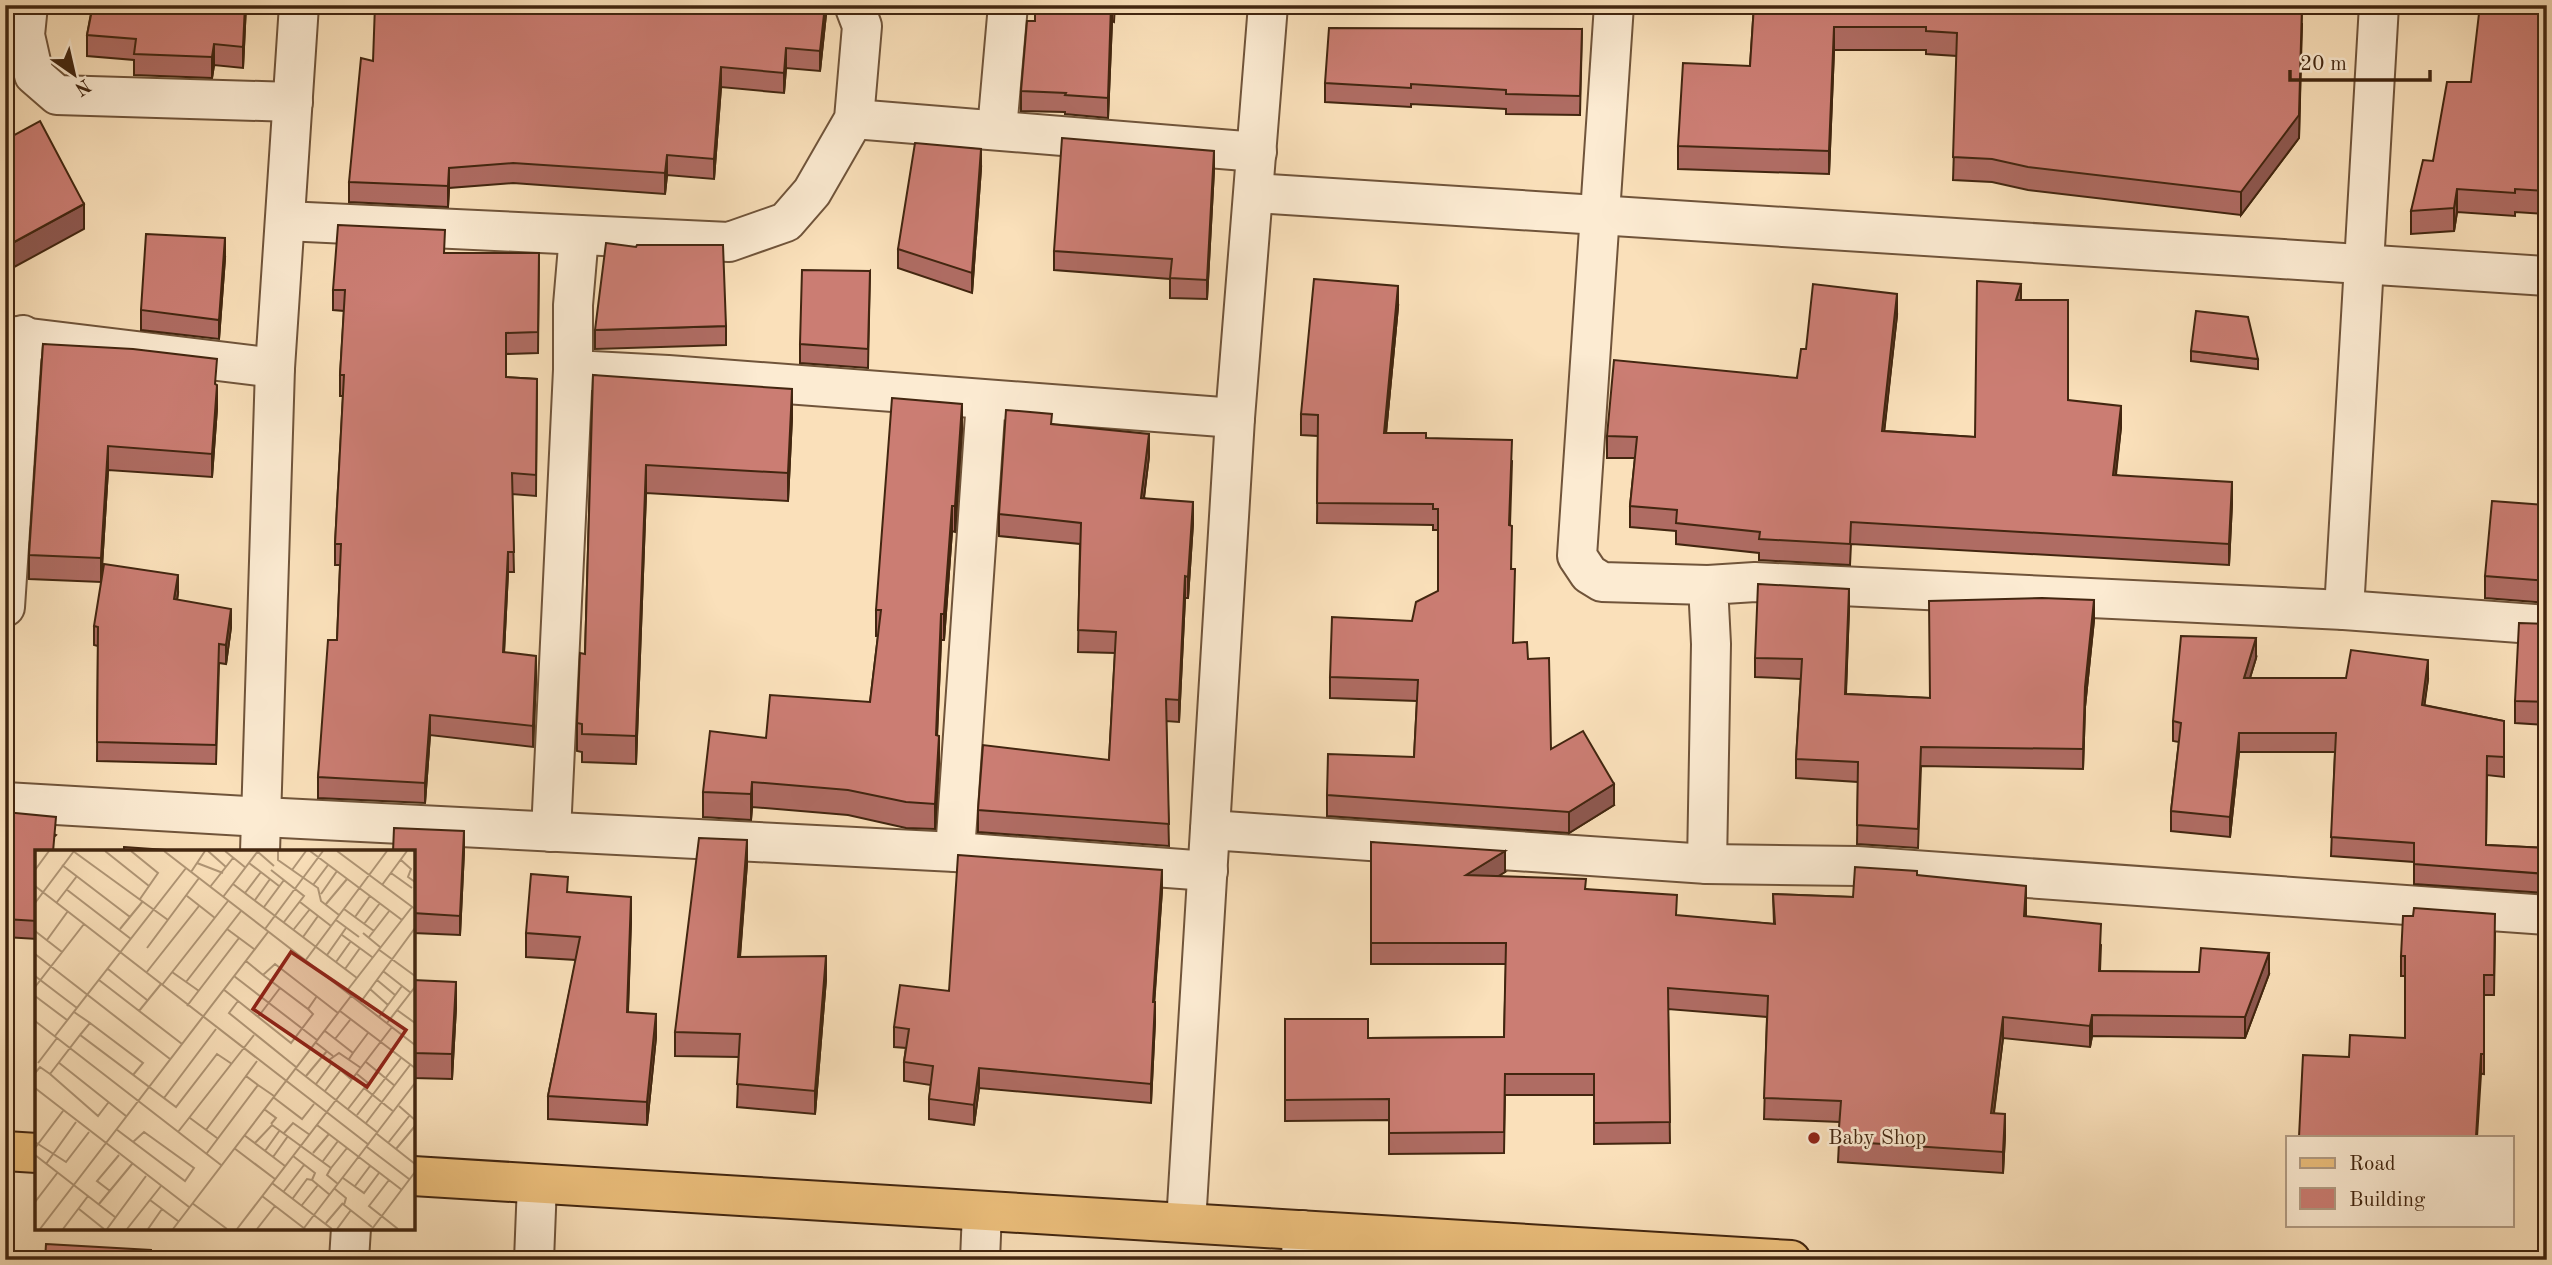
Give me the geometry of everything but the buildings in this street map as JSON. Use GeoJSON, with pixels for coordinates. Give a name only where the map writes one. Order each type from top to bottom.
{"type":"FeatureCollection","features":[{"type":"Feature","properties":{"kind":"main road"},"geometry":{"type":"LineString","coordinates":[[5,1151],[35,1153]]}},
{"type":"Feature","properties":{"kind":"main road"},"geometry":{"type":"LineString","coordinates":[[415,1176],[1186,1223],[1302,1245],[1791,1260]]}},
{"type":"Feature","properties":{"kind":"street"},"geometry":{"type":"LineString","coordinates":[[28,5],[25,35],[34,75],[57,95],[293,102]]}},
{"type":"Feature","properties":{"kind":"street"},"geometry":{"type":"LineString","coordinates":[[261,835],[275,368],[299,5]]}},
{"type":"Feature","properties":{"kind":"street"},"geometry":{"type":"LineString","coordinates":[[285,221],[729,242],[786,222],[812,192],[854,119],[862,26],[854,5]]}},
{"type":"Feature","properties":{"kind":"street"},"geometry":{"type":"LineString","coordinates":[[997,130],[1008,5]]}},
{"type":"Feature","properties":{"kind":"street"},"geometry":{"type":"LineString","coordinates":[[1186,1223],[1235,418],[1268,5]]}},
{"type":"Feature","properties":{"kind":"street"},"geometry":{"type":"LineString","coordinates":[[1614,5],[1577,556],[1589,574],[1602,582],[1709,585],[1755,582],[2344,610],[2547,625]]}},
{"type":"Feature","properties":{"kind":"street"},"geometry":{"type":"LineString","coordinates":[[2344,610],[2379,5]]}},
{"type":"Feature","properties":{"kind":"street"},"geometry":{"type":"LineString","coordinates":[[854,119],[1257,152]]}},
{"type":"Feature","properties":{"kind":"street"},"geometry":{"type":"LineString","coordinates":[[1255,193],[2547,276]]}},
{"type":"Feature","properties":{"kind":"street"},"geometry":{"type":"LineString","coordinates":[[551,832],[573,370],[573,305],[579,235]]}},
{"type":"Feature","properties":{"kind":"street"},"geometry":{"type":"LineString","coordinates":[[5,607],[14,335],[275,368]]}},
{"type":"Feature","properties":{"kind":"street"},"geometry":{"type":"LineString","coordinates":[[573,370],[1235,418]]}},
{"type":"Feature","properties":{"kind":"street"},"geometry":{"type":"LineString","coordinates":[[956,852],[986,400]]}},
{"type":"Feature","properties":{"kind":"street"},"geometry":{"type":"LineString","coordinates":[[1707,864],[1711,644],[1709,585]]}},
{"type":"Feature","properties":{"kind":"street"},"geometry":{"type":"LineString","coordinates":[[5,802],[261,835],[551,832],[956,852],[1208,871]]}},
{"type":"Feature","properties":{"kind":"street"},"geometry":{"type":"LineString","coordinates":[[1210,830],[1707,864],[1857,866],[2547,915]]}},
{"type":"Feature","properties":{"kind":"street"},"geometry":{"type":"LineString","coordinates":[[534,1260],[537,1184]]}},
{"type":"Feature","properties":{"kind":"street"},"geometry":{"type":"LineString","coordinates":[[980,1260],[982,1211]]}},
{"type":"Feature","properties":{"kind":"street"},"geometry":{"type":"LineString","coordinates":[[349,1260],[351,1230]]}},
{"type":"Feature","properties":{"kind":"place","name":"Baby Shop"},"geometry":{"type":"Point","coordinates":[1814,1138]}}]}
